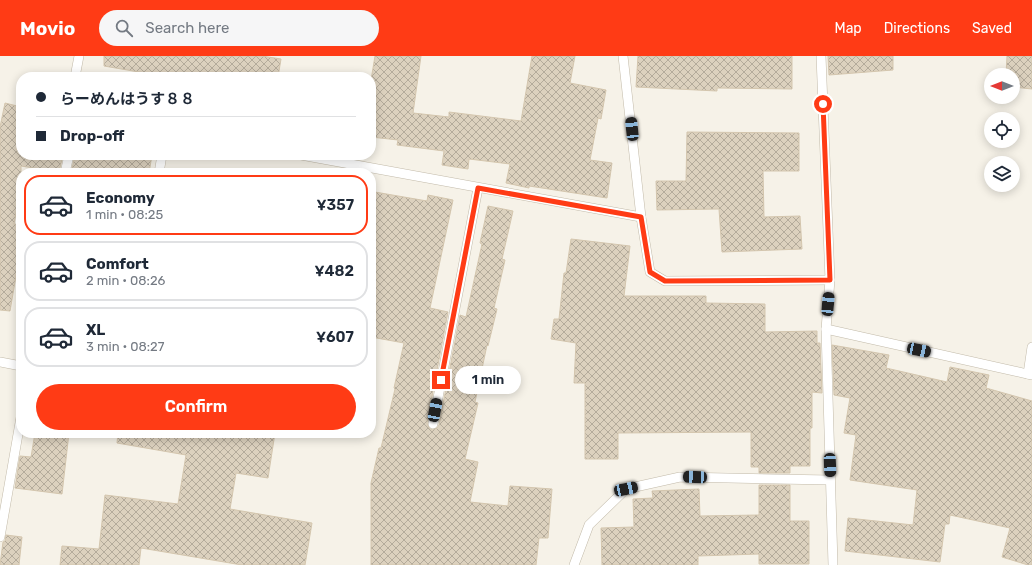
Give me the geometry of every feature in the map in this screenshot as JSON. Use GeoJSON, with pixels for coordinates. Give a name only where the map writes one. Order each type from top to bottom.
{"type":"FeatureCollection","features":[{"type":"Feature","properties":{"kind":"lane"},"geometry":{"type":"LineString","coordinates":[[76,72],[78,56]]}},
{"type":"Feature","properties":{"kind":"lane"},"geometry":{"type":"LineString","coordinates":[[624,56],[641,217],[650,272],[665,281],[830,280]]}},
{"type":"Feature","properties":{"kind":"lane"},"geometry":{"type":"LineString","coordinates":[[821,56],[830,280],[826,329],[833,565]]}},
{"type":"Feature","properties":{"kind":"lane"},"geometry":{"type":"LineString","coordinates":[[328,160],[371,168]]}},
{"type":"Feature","properties":{"kind":"lane"},"geometry":{"type":"LineString","coordinates":[[376,169],[641,217]]}},
{"type":"Feature","properties":{"kind":"lane"},"geometry":{"type":"LineString","coordinates":[[433,424],[478,188]]}},
{"type":"Feature","properties":{"kind":"lane"},"geometry":{"type":"LineString","coordinates":[[826,329],[1030,375],[1032,347]]}},
{"type":"Feature","properties":{"kind":"lane"},"geometry":{"type":"LineString","coordinates":[[0,362],[16,365]]}},
{"type":"Feature","properties":{"kind":"lane"},"geometry":{"type":"LineString","coordinates":[[0,537],[17,438]]}},
{"type":"Feature","properties":{"kind":"lane"},"geometry":{"type":"LineString","coordinates":[[574,565],[589,525],[626,489],[680,477],[830,480]]}},
{"type":"Feature","properties":{"kind":"building"},"geometry":{"type":"Polygon","coordinates":[[[104,56],[262,56],[281,59],[279,72],[139,72],[104,66],[104,56]]]}},
{"type":"Feature","properties":{"kind":"building"},"geometry":{"type":"Polygon","coordinates":[[[375,56],[421,56],[413,113],[449,117],[449,112],[521,121],[532,56],[575,56],[570,83],[606,90],[601,119],[598,118],[590,160],[612,163],[607,198],[529,186],[529,188],[506,183],[510,164],[469,159],[468,169],[442,165],[444,151],[397,145],[398,140],[376,138],[376,72],[372,72],[375,56]]]}},
{"type":"Feature","properties":{"kind":"building"},"geometry":{"type":"Polygon","coordinates":[[[638,56],[792,56],[792,89],[717,88],[717,91],[636,87],[638,56]]]}},
{"type":"Feature","properties":{"kind":"building"},"geometry":{"type":"Polygon","coordinates":[[[828,56],[893,56],[893,70],[829,75],[828,56]]]}},
{"type":"Feature","properties":{"kind":"building"},"geometry":{"type":"Polygon","coordinates":[[[1007,56],[1032,56],[1032,89],[1020,88],[1020,68],[1006,68],[1007,56]]]}},
{"type":"Feature","properties":{"kind":"building"},"geometry":{"type":"Polygon","coordinates":[[[5,103],[16,106],[16,160],[62,160],[60,168],[34,168],[21,166],[21,168],[16,168],[16,214],[14,224],[16,224],[16,276],[10,311],[0,310],[0,127],[5,103]]]}},
{"type":"Feature","properties":{"kind":"building"},"geometry":{"type":"Polygon","coordinates":[[[687,132],[799,133],[799,171],[763,171],[764,217],[800,216],[802,249],[722,252],[719,209],[657,210],[656,181],[686,181],[687,132]]]}},
{"type":"Feature","properties":{"kind":"building"},"geometry":{"type":"Polygon","coordinates":[[[74,160],[151,160],[150,168],[72,168],[74,160]]]}},
{"type":"Feature","properties":{"kind":"building"},"geometry":{"type":"Polygon","coordinates":[[[376,192],[427,201],[428,195],[453,200],[430,308],[448,312],[427,423],[429,428],[432,430],[437,428],[439,425],[460,315],[466,317],[482,244],[480,243],[488,206],[513,211],[502,259],[505,260],[494,308],[497,309],[488,346],[487,345],[475,402],[478,403],[465,459],[478,462],[470,502],[508,506],[510,486],[552,489],[548,538],[539,538],[536,565],[371,565],[371,483],[395,389],[404,343],[376,338],[376,192]]]}},
{"type":"Feature","properties":{"kind":"building"},"geometry":{"type":"Polygon","coordinates":[[[571,239],[630,246],[624,296],[706,296],[706,303],[765,304],[765,332],[817,331],[817,343],[820,343],[822,393],[812,392],[810,466],[790,466],[790,473],[759,473],[759,467],[751,467],[751,432],[618,433],[618,459],[585,459],[585,383],[574,383],[576,343],[551,339],[554,319],[559,319],[564,273],[566,273],[571,239]]]}},
{"type":"Feature","properties":{"kind":"building"},"geometry":{"type":"Polygon","coordinates":[[[832,345],[889,355],[886,368],[947,382],[950,367],[989,375],[986,388],[1032,401],[1032,565],[1002,557],[1010,528],[950,515],[949,524],[945,524],[940,562],[845,551],[848,518],[913,525],[917,490],[850,480],[856,435],[844,433],[850,398],[834,395],[832,345]]]}},
{"type":"Feature","properties":{"kind":"building"},"geometry":{"type":"Polygon","coordinates":[[[34,438],[68,438],[62,494],[15,488],[20,456],[31,457],[34,438]]]}},
{"type":"Feature","properties":{"kind":"building"},"geometry":{"type":"Polygon","coordinates":[[[118,438],[274,438],[268,478],[236,473],[230,509],[312,523],[305,565],[242,565],[141,548],[139,565],[60,565],[62,546],[99,549],[105,495],[178,504],[186,455],[117,443],[118,438]]]}},
{"type":"Feature","properties":{"kind":"building"},"geometry":{"type":"Polygon","coordinates":[[[759,485],[790,485],[790,521],[809,521],[809,564],[759,564],[759,554],[698,556],[698,565],[602,565],[601,528],[634,527],[633,499],[653,498],[652,491],[699,489],[700,516],[759,515],[759,485]]]}},
{"type":"Feature","properties":{"kind":"building"},"geometry":{"type":"Polygon","coordinates":[[[6,535],[22,537],[19,565],[0,565],[3,542],[5,541],[6,535]]]}},
{"type":"Feature","properties":{"kind":"route"},"geometry":{"type":"LineString","coordinates":[[441,380],[478,188],[641,217],[650,272],[665,281],[830,280],[823,104]]}}]}
